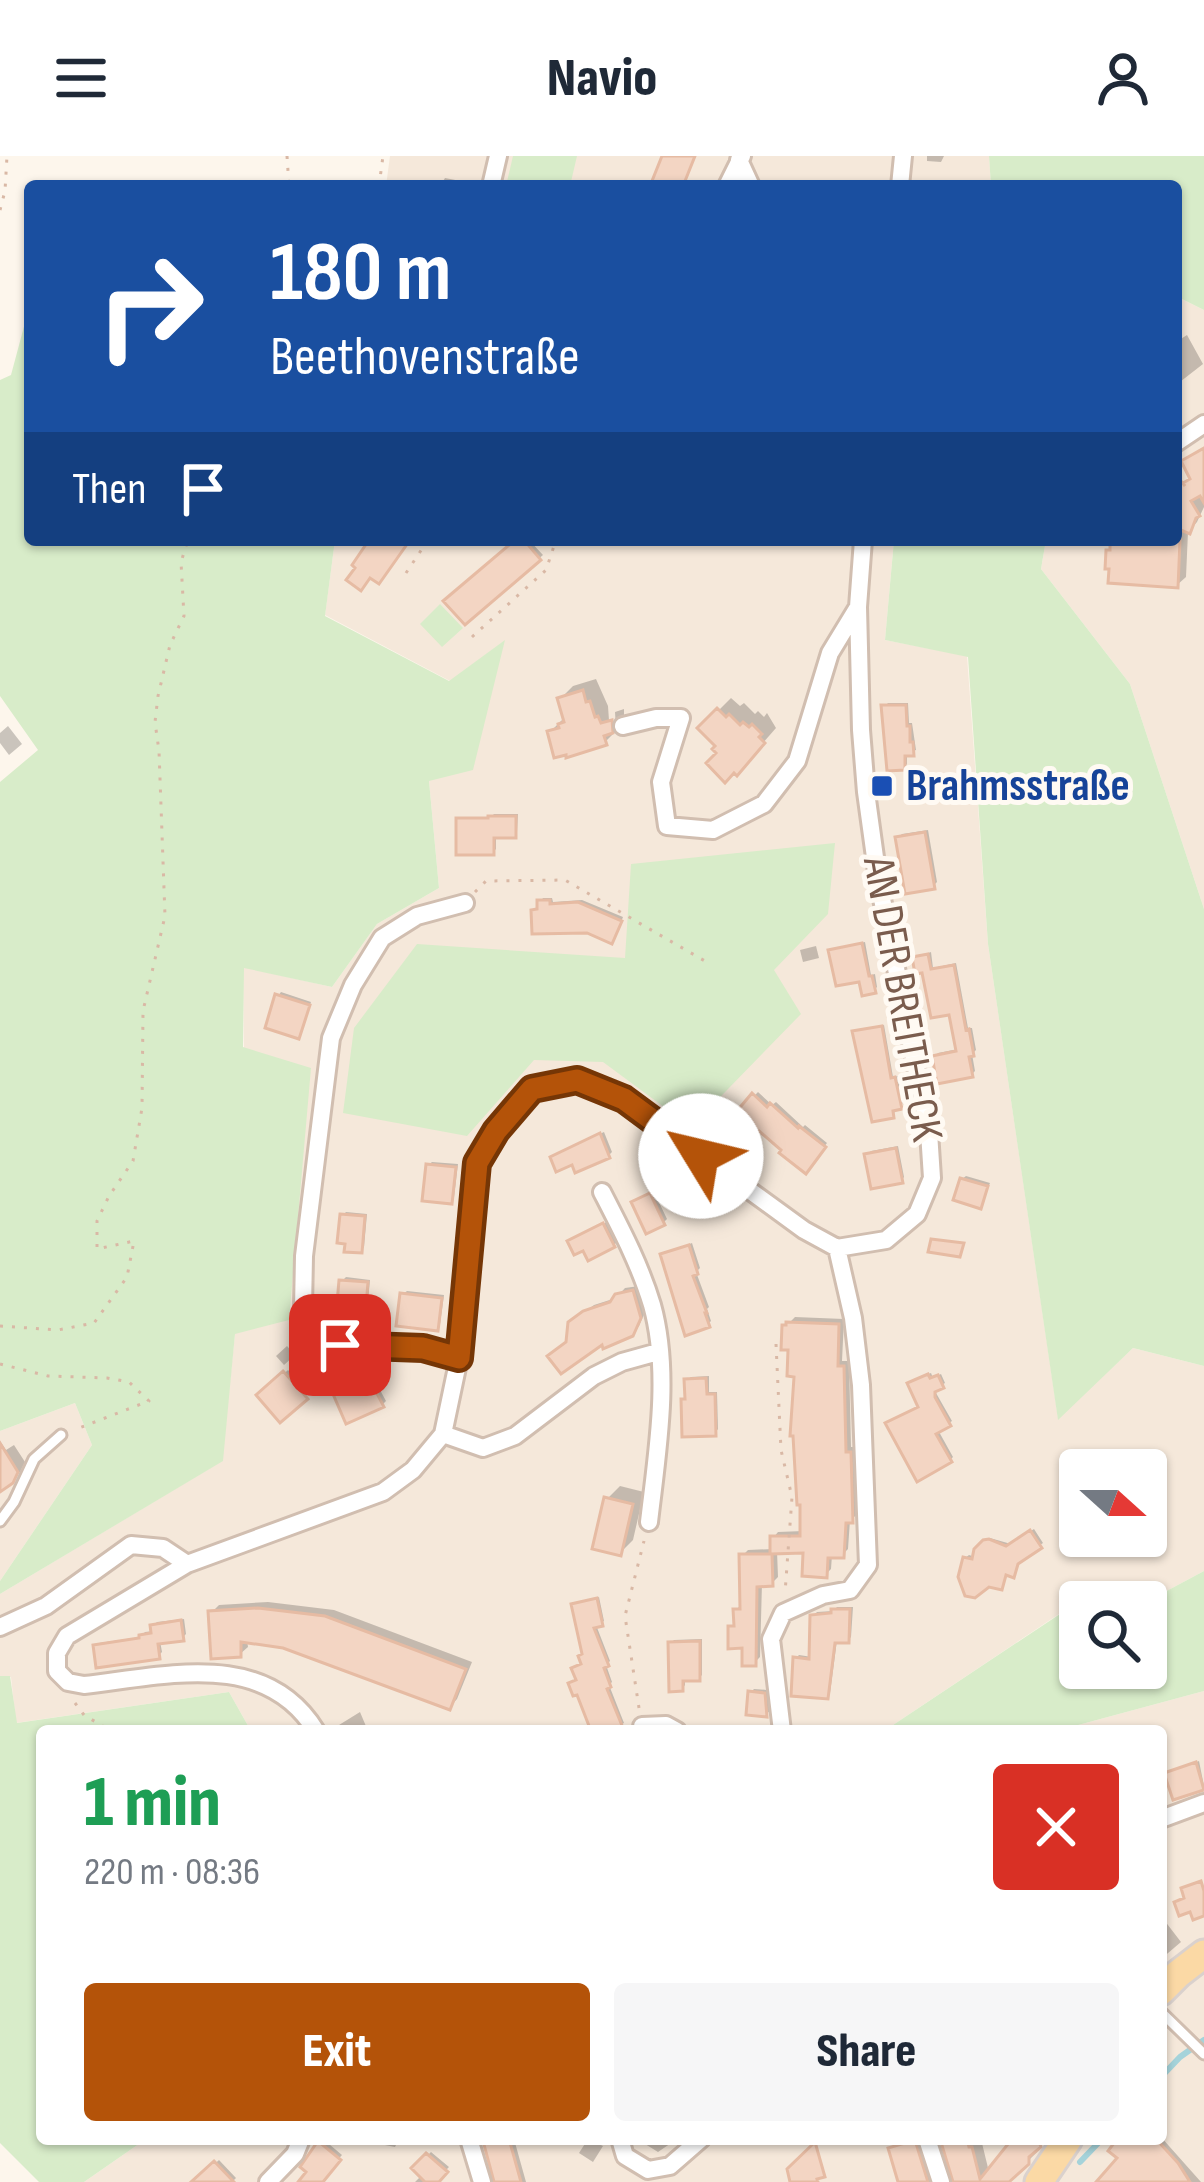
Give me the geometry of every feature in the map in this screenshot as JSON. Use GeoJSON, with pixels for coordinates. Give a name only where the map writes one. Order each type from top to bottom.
{"type":"FeatureCollection","features":[{"type":"Feature","properties":{"kind":"main road"},"geometry":{"type":"LineString","coordinates":[[1167,1985],[1204,1954]]}},
{"type":"Feature","properties":{"kind":"main road"},"geometry":{"type":"LineString","coordinates":[[1039,2182],[1060,2159]]}},
{"type":"Feature","properties":{"kind":"street","name":"AN DER BREITHECK"},"geometry":{"type":"LineString","coordinates":[[837,1248],[886,1240],[917,1214],[932,1178],[929,1132],[869,814],[858,607],[863,546]]}},
{"type":"Feature","properties":{"kind":"street"},"geometry":{"type":"LineString","coordinates":[[623,726],[681,718],[662,782],[667,826],[713,830],[764,804],[797,760],[830,652],[858,607]]}},
{"type":"Feature","properties":{"kind":"street"},"geometry":{"type":"LineString","coordinates":[[459,1358],[423,1348],[340,1345],[323,1337],[303,1310],[304,1256],[331,1038],[353,985],[382,938],[417,916],[465,903]]}},
{"type":"Feature","properties":{"kind":"street"},"geometry":{"type":"LineString","coordinates":[[312,1725],[279,1691],[242,1676],[202,1672],[84,1685],[68,1682],[57,1671],[57,1653],[67,1636],[187,1564],[382,1492],[413,1470],[443,1434],[459,1358],[477,1163],[496,1131],[532,1089],[577,1080],[624,1099],[837,1248],[853,1318],[861,1385],[868,1565],[850,1590],[823,1595],[783,1613],[771,1639],[781,1725]]}},
{"type":"Feature","properties":{"kind":"street"},"geometry":{"type":"LineString","coordinates":[[602,1192],[632,1249],[653,1309],[662,1405],[650,1522]]}},
{"type":"Feature","properties":{"kind":"street"},"geometry":{"type":"LineString","coordinates":[[443,1434],[483,1448],[515,1436],[594,1376],[658,1352]]}},
{"type":"Feature","properties":{"kind":"street"},"geometry":{"type":"LineString","coordinates":[[0,1627],[46,1606],[131,1545],[163,1549],[187,1564]]}},
{"type":"Feature","properties":{"kind":"street"},"geometry":{"type":"LineString","coordinates":[[1167,1817],[1204,1803]]}},
{"type":"Feature","properties":{"kind":"street"},"geometry":{"type":"LineString","coordinates":[[268,2182],[299,2145]]}},
{"type":"Feature","properties":{"kind":"street"},"geometry":{"type":"LineString","coordinates":[[472,2145],[482,2182]]}},
{"type":"Feature","properties":{"kind":"street"},"geometry":{"type":"LineString","coordinates":[[622,2145],[625,2156],[648,2170],[670,2166],[694,2145]]}},
{"type":"Feature","properties":{"kind":"street"},"geometry":{"type":"LineString","coordinates":[[929,2145],[941,2182]]}},
{"type":"Feature","properties":{"kind":"lane"},"geometry":{"type":"LineString","coordinates":[[0,1521],[34,1459],[61,1436]]}},
{"type":"Feature","properties":{"kind":"lane"},"geometry":{"type":"LineString","coordinates":[[1167,2017],[1204,2054]]}},
{"type":"Feature","properties":{"kind":"path"},"geometry":{"type":"LineString","coordinates":[[0,209],[7,156]]}},
{"type":"Feature","properties":{"kind":"path"},"geometry":{"type":"LineString","coordinates":[[0,1326],[58,1330],[94,1323],[127,1277],[134,1240],[97,1250],[97,1222],[133,1160],[142,1108],[142,1011],[165,916],[154,722],[170,645],[184,616],[181,562],[186,546]]}},
{"type":"Feature","properties":{"kind":"path"},"geometry":{"type":"LineString","coordinates":[[406,573],[424,546]]}},
{"type":"Feature","properties":{"kind":"path"},"geometry":{"type":"LineString","coordinates":[[472,638],[546,570],[554,546]]}},
{"type":"Feature","properties":{"kind":"path"},"geometry":{"type":"LineString","coordinates":[[465,903],[486,881],[565,880],[710,964]]}},
{"type":"Feature","properties":{"kind":"path"},"geometry":{"type":"LineString","coordinates":[[776,1344],[781,1450],[792,1497],[783,1613]]}},
{"type":"Feature","properties":{"kind":"path"},"geometry":{"type":"LineString","coordinates":[[0,1364],[48,1376],[129,1382],[149,1401],[61,1436]]}},
{"type":"Feature","properties":{"kind":"path"},"geometry":{"type":"LineString","coordinates":[[641,1725],[625,1616],[650,1522]]}},
{"type":"Feature","properties":{"kind":"path"},"geometry":{"type":"LineString","coordinates":[[68,1682],[71,1698],[84,1715],[101,1725]]}},
{"type":"Feature","properties":{"kind":"shaded area"},"geometry":{"type":"Polygon","coordinates":[[[390,156],[989,156],[991,180],[387,180],[390,156]]]}},
{"type":"Feature","properties":{"kind":"shaded area"},"geometry":{"type":"Polygon","coordinates":[[[1182,299],[1204,310],[1204,909],[1130,684],[1041,569],[1045,546],[1182,546],[1182,299]]]}},
{"type":"Feature","properties":{"kind":"shaded area"},"geometry":{"type":"Polygon","coordinates":[[[334,546],[893,546],[885,640],[967,656],[988,944],[1058,1418],[1133,1348],[1204,1366],[1204,1571],[1167,1591],[1167,1581],[1059,1581],[1059,1614],[893,1725],[248,1725],[229,1692],[16,1723],[11,1677],[0,1676],[0,1594],[222,1461],[235,1333],[311,1069],[244,1048],[243,967],[332,987],[377,924],[439,888],[429,781],[503,642],[450,681],[325,615],[334,546]]]}},
{"type":"Feature","properties":{"kind":"shaded area"},"geometry":{"type":"Polygon","coordinates":[[[75,1403],[92,1445],[0,1581],[0,1431],[75,1403]]]}},
{"type":"Feature","properties":{"kind":"shaded area"},"geometry":{"type":"Polygon","coordinates":[[[1204,1691],[1204,2182],[84,2182],[137,2145],[1167,2145],[1167,1725],[1078,1725],[1204,1691]]]}},
{"type":"Feature","properties":{"kind":"green space"},"geometry":{"type":"Polygon","coordinates":[[[513,156],[577,156],[571,180],[507,180],[513,156]]]}},
{"type":"Feature","properties":{"kind":"green space"},"geometry":{"type":"Polygon","coordinates":[[[989,156],[1204,156],[1204,310],[1182,299],[1182,180],[991,180],[989,156]]]}},
{"type":"Feature","properties":{"kind":"green space"},"geometry":{"type":"Polygon","coordinates":[[[24,326],[24,546],[334,546],[325,616],[449,681],[505,640],[473,770],[429,781],[439,888],[377,924],[332,987],[244,968],[243,1047],[311,1068],[289,1320],[235,1334],[223,1461],[0,1594],[0,1581],[92,1445],[75,1403],[0,1431],[0,782],[38,750],[0,696],[0,380],[11,375],[24,326]]]}},
{"type":"Feature","properties":{"kind":"green space"},"geometry":{"type":"Polygon","coordinates":[[[893,546],[1045,546],[1041,569],[1130,684],[1204,909],[1204,1366],[1133,1348],[1058,1420],[988,944],[968,657],[885,640],[893,546]]]}},
{"type":"Feature","properties":{"kind":"green space"},"geometry":{"type":"Polygon","coordinates":[[[440,604],[463,628],[442,647],[420,624],[440,604]]]}},
{"type":"Feature","properties":{"kind":"green space"},"geometry":{"type":"Polygon","coordinates":[[[835,843],[828,914],[774,970],[801,1014],[691,1127],[603,1062],[534,1060],[467,1136],[343,1113],[354,1028],[417,944],[625,958],[631,864],[835,843]]]}},
{"type":"Feature","properties":{"kind":"green space"},"geometry":{"type":"Polygon","coordinates":[[[1204,1571],[1204,1691],[1078,1725],[893,1725],[1059,1615],[1059,1689],[1167,1689],[1167,1591],[1204,1571]]]}},
{"type":"Feature","properties":{"kind":"green space"},"geometry":{"type":"Polygon","coordinates":[[[0,1676],[10,1676],[17,1723],[229,1692],[248,1725],[36,1725],[36,2145],[137,2145],[84,2182],[39,2182],[0,2143],[0,1676]]]}},
{"type":"Feature","properties":{"kind":"building"},"geometry":{"type":"Polygon","coordinates":[[[662,156],[695,156],[685,180],[652,180],[662,156]]]}},
{"type":"Feature","properties":{"kind":"building"},"geometry":{"type":"Polygon","coordinates":[[[1204,448],[1204,503],[1200,496],[1191,501],[1200,516],[1190,534],[1182,531],[1182,482],[1185,486],[1190,479],[1182,460],[1204,448]]]}},
{"type":"Feature","properties":{"kind":"building"},"geometry":{"type":"Polygon","coordinates":[[[365,546],[406,546],[379,584],[370,578],[361,591],[346,580],[355,568],[352,565],[365,546]]]}},
{"type":"Feature","properties":{"kind":"building"},"geometry":{"type":"Polygon","coordinates":[[[508,546],[529,546],[541,560],[465,625],[443,601],[508,546]]]}},
{"type":"Feature","properties":{"kind":"building"},"geometry":{"type":"Polygon","coordinates":[[[1110,546],[1180,546],[1178,588],[1108,583],[1106,550],[1110,546]]]}},
{"type":"Feature","properties":{"kind":"building"},"geometry":{"type":"Polygon","coordinates":[[[583,690],[595,717],[601,723],[612,720],[613,733],[604,736],[607,745],[554,758],[547,731],[564,722],[557,698],[583,690]]]}},
{"type":"Feature","properties":{"kind":"building"},"geometry":{"type":"Polygon","coordinates":[[[881,705],[906,705],[914,756],[905,756],[905,770],[887,771],[881,705]]]}},
{"type":"Feature","properties":{"kind":"building"},"geometry":{"type":"Polygon","coordinates":[[[717,708],[740,725],[752,724],[765,743],[725,783],[706,763],[716,753],[715,746],[697,728],[717,708]]]}},
{"type":"Feature","properties":{"kind":"building"},"geometry":{"type":"Polygon","coordinates":[[[516,816],[516,838],[494,838],[494,855],[456,855],[456,818],[516,816]]]}},
{"type":"Feature","properties":{"kind":"building"},"geometry":{"type":"Polygon","coordinates":[[[925,832],[935,889],[905,894],[895,837],[925,832]]]}},
{"type":"Feature","properties":{"kind":"building"},"geometry":{"type":"Polygon","coordinates":[[[537,900],[578,902],[622,921],[612,944],[587,933],[532,934],[531,910],[537,909],[537,900]]]}},
{"type":"Feature","properties":{"kind":"building"},"geometry":{"type":"Polygon","coordinates":[[[862,943],[876,993],[862,996],[859,982],[836,986],[828,950],[862,943]]]}},
{"type":"Feature","properties":{"kind":"building"},"geometry":{"type":"Polygon","coordinates":[[[928,954],[931,969],[954,965],[974,1056],[969,1057],[973,1077],[937,1084],[932,1056],[956,1051],[949,1015],[931,1018],[922,973],[915,974],[912,957],[928,954]]]}},
{"type":"Feature","properties":{"kind":"building"},"geometry":{"type":"Polygon","coordinates":[[[275,994],[310,1005],[299,1039],[265,1028],[275,994]]]}},
{"type":"Feature","properties":{"kind":"building"},"geometry":{"type":"Polygon","coordinates":[[[882,1026],[902,1109],[893,1111],[894,1118],[872,1122],[852,1031],[882,1026]]]}},
{"type":"Feature","properties":{"kind":"building"},"geometry":{"type":"Polygon","coordinates":[[[752,1093],[826,1147],[806,1174],[759,1131],[750,1142],[730,1124],[752,1093]]]}},
{"type":"Feature","properties":{"kind":"building"},"geometry":{"type":"Polygon","coordinates":[[[600,1133],[610,1158],[575,1173],[572,1165],[556,1172],[550,1157],[600,1133]]]}},
{"type":"Feature","properties":{"kind":"building"},"geometry":{"type":"Polygon","coordinates":[[[896,1148],[903,1183],[871,1189],[864,1154],[896,1148]]]}},
{"type":"Feature","properties":{"kind":"building"},"geometry":{"type":"Polygon","coordinates":[[[426,1164],[456,1167],[452,1204],[422,1201],[426,1164]]]}},
{"type":"Feature","properties":{"kind":"building"},"geometry":{"type":"Polygon","coordinates":[[[960,1178],[988,1186],[981,1209],[953,1200],[960,1178]]]}},
{"type":"Feature","properties":{"kind":"building"},"geometry":{"type":"Polygon","coordinates":[[[650,1193],[665,1225],[646,1234],[631,1202],[650,1193]]]}},
{"type":"Feature","properties":{"kind":"building"},"geometry":{"type":"Polygon","coordinates":[[[340,1214],[365,1216],[362,1253],[344,1252],[345,1244],[337,1243],[340,1214]]]}},
{"type":"Feature","properties":{"kind":"building"},"geometry":{"type":"Polygon","coordinates":[[[603,1223],[615,1247],[588,1261],[583,1251],[574,1255],[567,1241],[603,1223]]]}},
{"type":"Feature","properties":{"kind":"building"},"geometry":{"type":"Polygon","coordinates":[[[931,1239],[964,1243],[960,1257],[928,1252],[931,1239]]]}},
{"type":"Feature","properties":{"kind":"building"},"geometry":{"type":"Polygon","coordinates":[[[689,1245],[698,1274],[693,1276],[710,1327],[685,1336],[660,1254],[689,1245]]]}},
{"type":"Feature","properties":{"kind":"building"},"geometry":{"type":"Polygon","coordinates":[[[339,1280],[368,1282],[365,1318],[336,1315],[339,1280]]]}},
{"type":"Feature","properties":{"kind":"building"},"geometry":{"type":"Polygon","coordinates":[[[633,1290],[641,1318],[633,1336],[603,1349],[602,1345],[561,1374],[547,1356],[566,1342],[568,1322],[610,1302],[615,1294],[633,1290]]]}},
{"type":"Feature","properties":{"kind":"building"},"geometry":{"type":"Polygon","coordinates":[[[400,1293],[442,1298],[438,1331],[396,1326],[400,1293]]]}},
{"type":"Feature","properties":{"kind":"building"},"geometry":{"type":"Polygon","coordinates":[[[786,1322],[839,1324],[838,1366],[844,1366],[853,1523],[846,1523],[844,1558],[828,1558],[827,1578],[802,1576],[803,1553],[772,1554],[773,1586],[757,1587],[756,1666],[742,1666],[742,1648],[728,1649],[733,1609],[740,1609],[739,1554],[770,1554],[770,1536],[800,1536],[790,1436],[794,1377],[787,1376],[788,1350],[781,1350],[786,1322]]]}},
{"type":"Feature","properties":{"kind":"building"},"geometry":{"type":"Polygon","coordinates":[[[283,1371],[308,1399],[280,1423],[256,1395],[283,1371]]]}},
{"type":"Feature","properties":{"kind":"building"},"geometry":{"type":"Polygon","coordinates":[[[928,1374],[930,1378],[938,1375],[944,1388],[935,1397],[951,1426],[936,1434],[952,1462],[917,1482],[885,1423],[918,1407],[907,1383],[928,1374]]]}},
{"type":"Feature","properties":{"kind":"building"},"geometry":{"type":"Polygon","coordinates":[[[369,1378],[384,1407],[346,1424],[333,1394],[369,1378]]]}},
{"type":"Feature","properties":{"kind":"building"},"geometry":{"type":"Polygon","coordinates":[[[706,1378],[707,1394],[715,1394],[716,1436],[682,1437],[684,1379],[706,1378]]]}},
{"type":"Feature","properties":{"kind":"building"},"geometry":{"type":"Polygon","coordinates":[[[0,1443],[18,1472],[13,1483],[0,1492],[0,1443]]]}},
{"type":"Feature","properties":{"kind":"building"},"geometry":{"type":"Polygon","coordinates":[[[604,1497],[633,1504],[621,1556],[592,1549],[604,1497]]]}},
{"type":"Feature","properties":{"kind":"building"},"geometry":{"type":"Polygon","coordinates":[[[1030,1530],[1042,1548],[1018,1564],[1014,1578],[1006,1575],[1002,1590],[989,1587],[975,1598],[965,1596],[958,1577],[963,1557],[972,1559],[983,1540],[1006,1546],[1030,1530]]]}},
{"type":"Feature","properties":{"kind":"building"},"geometry":{"type":"Polygon","coordinates":[[[597,1598],[603,1626],[594,1628],[609,1666],[604,1668],[611,1687],[607,1689],[622,1725],[589,1725],[577,1695],[573,1696],[568,1683],[576,1680],[571,1668],[581,1664],[578,1656],[582,1654],[571,1604],[597,1598]]]}},
{"type":"Feature","properties":{"kind":"building"},"geometry":{"type":"Polygon","coordinates":[[[258,1608],[325,1616],[466,1669],[450,1710],[283,1648],[241,1642],[241,1657],[211,1659],[208,1611],[258,1608]]]}},
{"type":"Feature","properties":{"kind":"building"},"geometry":{"type":"Polygon","coordinates":[[[831,1609],[850,1609],[849,1643],[835,1643],[828,1699],[791,1696],[793,1657],[809,1659],[810,1615],[831,1613],[831,1609]]]}},
{"type":"Feature","properties":{"kind":"building"},"geometry":{"type":"Polygon","coordinates":[[[181,1620],[184,1641],[158,1644],[160,1659],[96,1668],[93,1645],[139,1638],[151,1633],[150,1625],[181,1620]]]}},
{"type":"Feature","properties":{"kind":"building"},"geometry":{"type":"Polygon","coordinates":[[[700,1641],[700,1681],[683,1681],[683,1691],[669,1692],[668,1642],[700,1641]]]}},
{"type":"Feature","properties":{"kind":"building"},"geometry":{"type":"Polygon","coordinates":[[[748,1691],[765,1693],[767,1717],[746,1715],[748,1691]]]}},
{"type":"Feature","properties":{"kind":"building"},"geometry":{"type":"Polygon","coordinates":[[[1196,1762],[1204,1790],[1173,1800],[1167,1772],[1196,1762]]]}},
{"type":"Feature","properties":{"kind":"building"},"geometry":{"type":"Polygon","coordinates":[[[1201,1881],[1204,1916],[1193,1920],[1190,1912],[1179,1916],[1174,1902],[1184,1898],[1181,1888],[1201,1881]]]}},
{"type":"Feature","properties":{"kind":"building"},"geometry":{"type":"Polygon","coordinates":[[[315,2145],[323,2145],[341,2160],[323,2182],[298,2182],[306,2172],[300,2167],[315,2145]]]}},
{"type":"Feature","properties":{"kind":"building"},"geometry":{"type":"Polygon","coordinates":[[[484,2145],[511,2145],[521,2182],[494,2182],[484,2145]]]}},
{"type":"Feature","properties":{"kind":"building"},"geometry":{"type":"Polygon","coordinates":[[[816,2145],[825,2177],[818,2182],[790,2182],[787,2169],[816,2145]]]}},
{"type":"Feature","properties":{"kind":"building"},"geometry":{"type":"Polygon","coordinates":[[[917,2145],[928,2182],[898,2182],[888,2148],[917,2145]]]}},
{"type":"Feature","properties":{"kind":"building"},"geometry":{"type":"Polygon","coordinates":[[[942,2145],[972,2147],[980,2179],[1007,2145],[1040,2145],[1029,2164],[1009,2182],[953,2182],[942,2145]]]}},
{"type":"Feature","properties":{"kind":"building"},"geometry":{"type":"Polygon","coordinates":[[[1112,2145],[1162,2145],[1190,2182],[1096,2182],[1117,2158],[1108,2151],[1112,2145]]]}},
{"type":"Feature","properties":{"kind":"building"},"geometry":{"type":"Polygon","coordinates":[[[426,2153],[448,2172],[439,2182],[425,2182],[411,2168],[426,2153]]]}},
{"type":"Feature","properties":{"kind":"building"},"geometry":{"type":"Polygon","coordinates":[[[214,2161],[234,2182],[191,2182],[214,2161]]]}},
{"type":"Feature","properties":{"kind":"waterway"},"geometry":{"type":"LineString","coordinates":[[1167,2071],[1204,2040]]}},
{"type":"Feature","properties":{"kind":"waterway"},"geometry":{"type":"LineString","coordinates":[[1080,2162],[1096,2145]]}},
{"type":"Feature","properties":{"kind":"place","name":"Brahmsstraße"},"geometry":{"type":"Point","coordinates":[882,786]}},
{"type":"Feature","properties":{"kind":"route"},"geometry":{"type":"LineString","coordinates":[[340,1345],[423,1348],[459,1358],[477,1163],[496,1131],[532,1089],[577,1080],[624,1099],[701,1156]]}}]}
